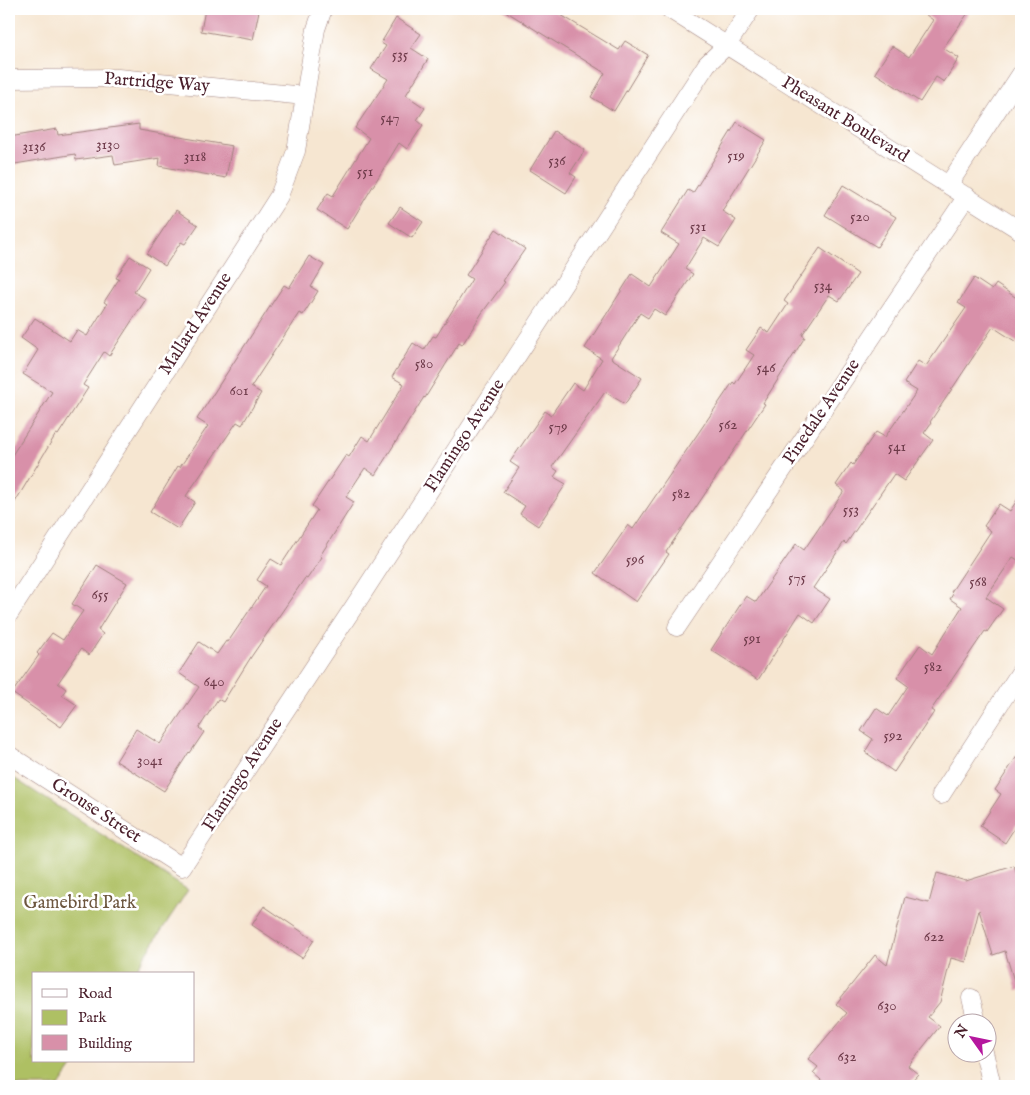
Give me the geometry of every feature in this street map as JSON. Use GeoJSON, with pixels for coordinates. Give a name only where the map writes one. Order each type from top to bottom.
{"type":"FeatureCollection","features":[{"type":"Feature","properties":{"kind":"street","name":"Mallard Avenue"},"geometry":{"type":"LineString","coordinates":[[9,614],[279,196],[296,151],[316,29],[323,9]]}},
{"type":"Feature","properties":{"kind":"street","name":"Pheasant Boulevard"},"geometry":{"type":"LineString","coordinates":[[670,9],[1021,231]]}},
{"type":"Feature","properties":{"kind":"street","name":"Flamingo Avenue"},"geometry":{"type":"LineString","coordinates":[[182,867],[356,605],[707,64],[727,45],[751,9]]}},
{"type":"Feature","properties":{"kind":"street"},"geometry":{"type":"LineString","coordinates":[[948,184],[1021,74]]}},
{"type":"Feature","properties":{"kind":"street","name":"Partridge Way"},"geometry":{"type":"LineString","coordinates":[[9,79],[118,78],[305,96]]}},
{"type":"Feature","properties":{"kind":"street","name":"Pinedale Avenue"},"geometry":{"type":"LineString","coordinates":[[677,627],[967,196]]}},
{"type":"Feature","properties":{"kind":"street"},"geometry":{"type":"LineString","coordinates":[[942,795],[1021,671]]}},
{"type":"Feature","properties":{"kind":"street","name":"Grouse Street"},"geometry":{"type":"LineString","coordinates":[[9,755],[182,867]]}},
{"type":"Feature","properties":{"kind":"street"},"geometry":{"type":"LineString","coordinates":[[972,998],[975,1012]]}},
{"type":"Feature","properties":{"kind":"street"},"geometry":{"type":"LineString","coordinates":[[986,1062],[992,1086]]}},
{"type":"Feature","properties":{"kind":"green space","name":"Gamebird Park"},"geometry":{"type":"Polygon","coordinates":[[[9,775],[188,890],[134,972],[32,972],[32,1062],[75,1062],[59,1086],[9,1086],[9,775]]]}},
{"type":"Feature","properties":{"kind":"building"},"geometry":{"type":"Polygon","coordinates":[[[205,9],[248,9],[259,11],[253,40],[201,31],[205,9]]]}},
{"type":"Feature","properties":{"kind":"building"},"geometry":{"type":"Polygon","coordinates":[[[502,9],[551,9],[619,50],[625,41],[648,55],[614,111],[591,97],[605,73],[502,9]]]}},
{"type":"Feature","properties":{"kind":"building"},"geometry":{"type":"Polygon","coordinates":[[[918,9],[971,9],[943,48],[959,58],[944,82],[936,77],[920,102],[875,73],[892,46],[909,57],[933,20],[918,9]]]}},
{"type":"Feature","properties":{"kind":"building"},"geometry":{"type":"Polygon","coordinates":[[[396,18],[421,34],[411,48],[428,59],[406,95],[425,108],[417,120],[423,125],[407,149],[399,143],[347,229],[317,210],[328,193],[333,196],[369,138],[355,128],[388,79],[371,69],[386,46],[381,43],[396,18]]]}},
{"type":"Feature","properties":{"kind":"building"},"geometry":{"type":"Polygon","coordinates":[[[737,122],[766,140],[722,211],[736,220],[719,247],[704,238],[685,269],[693,274],[665,316],[654,309],[648,318],[640,313],[611,358],[642,378],[625,404],[605,392],[552,467],[558,471],[554,477],[566,484],[538,526],[520,514],[525,506],[503,492],[519,468],[510,462],[545,411],[551,415],[573,383],[583,390],[602,359],[585,348],[632,274],[651,287],[679,244],[661,233],[688,190],[693,193],[737,122]]]}},
{"type":"Feature","properties":{"kind":"building"},"geometry":{"type":"Polygon","coordinates":[[[139,124],[139,130],[232,146],[226,178],[159,166],[160,158],[115,165],[113,155],[76,160],[75,154],[9,165],[9,137],[57,129],[58,135],[139,124]]]}},
{"type":"Feature","properties":{"kind":"building"},"geometry":{"type":"Polygon","coordinates":[[[554,131],[585,150],[570,173],[576,177],[566,193],[530,170],[554,131]]]}},
{"type":"Feature","properties":{"kind":"building"},"geometry":{"type":"Polygon","coordinates":[[[843,185],[896,217],[877,247],[825,215],[843,185]]]}},
{"type":"Feature","properties":{"kind":"building"},"geometry":{"type":"Polygon","coordinates":[[[400,207],[423,222],[412,238],[389,223],[400,207]]]}},
{"type":"Feature","properties":{"kind":"building"},"geometry":{"type":"Polygon","coordinates":[[[176,210],[198,225],[185,244],[181,242],[165,266],[147,254],[176,210]]]}},
{"type":"Feature","properties":{"kind":"building"},"geometry":{"type":"Polygon","coordinates":[[[496,229],[525,249],[462,345],[459,343],[375,475],[365,468],[346,497],[354,502],[320,556],[322,557],[307,579],[305,578],[251,657],[223,702],[218,699],[199,728],[204,732],[164,791],[116,761],[136,729],[160,744],[199,687],[179,673],[199,642],[217,654],[226,641],[228,642],[266,586],[257,580],[271,559],[281,565],[317,510],[312,506],[346,455],[349,457],[362,436],[369,441],[404,384],[392,377],[413,343],[424,350],[433,336],[436,337],[472,279],[466,275],[496,229]]]}},
{"type":"Feature","properties":{"kind":"building"},"geometry":{"type":"Polygon","coordinates":[[[820,248],[858,274],[839,301],[829,295],[802,335],[805,337],[763,403],[765,404],[666,552],[669,554],[636,602],[595,573],[628,525],[633,529],[733,382],[735,384],[754,355],[746,350],[761,328],[769,333],[788,304],[784,301],[820,248]]]}},
{"type":"Feature","properties":{"kind":"building"},"geometry":{"type":"Polygon","coordinates":[[[130,256],[149,268],[134,292],[146,299],[109,356],[104,352],[83,385],[88,388],[58,435],[56,434],[9,512],[9,460],[52,392],[23,374],[38,350],[21,338],[35,318],[70,341],[77,330],[87,336],[107,304],[104,302],[119,279],[116,278],[130,256]]]}},
{"type":"Feature","properties":{"kind":"building"},"geometry":{"type":"Polygon","coordinates":[[[309,256],[324,265],[311,287],[318,291],[303,315],[299,313],[251,387],[261,393],[242,425],[237,422],[186,496],[195,502],[178,529],[150,512],[178,466],[180,467],[208,426],[197,419],[284,285],[289,288],[309,256]]]}},
{"type":"Feature","properties":{"kind":"building"},"geometry":{"type":"Polygon","coordinates":[[[974,278],[992,290],[996,284],[1021,301],[1021,345],[993,327],[924,433],[933,440],[904,481],[894,474],[813,588],[830,599],[814,623],[800,613],[758,680],[711,650],[746,596],[756,602],[796,544],[804,550],[844,491],[836,485],[851,463],[853,465],[876,432],[885,437],[917,391],[904,383],[918,361],[926,366],[966,308],[958,303],[974,278]]]}},
{"type":"Feature","properties":{"kind":"building"},"geometry":{"type":"Polygon","coordinates":[[[1021,494],[1021,562],[1013,557],[986,597],[1003,609],[987,632],[985,631],[931,710],[934,712],[894,772],[865,752],[873,739],[861,731],[876,708],[888,716],[908,686],[897,678],[920,645],[932,654],[962,607],[950,599],[953,594],[951,592],[991,531],[984,526],[999,504],[1010,511],[1021,494]]]}},
{"type":"Feature","properties":{"kind":"building"},"geometry":{"type":"Polygon","coordinates":[[[97,565],[127,583],[98,630],[103,634],[89,655],[81,649],[58,683],[66,689],[62,695],[77,705],[61,727],[12,693],[52,633],[63,640],[83,611],[72,604],[97,565]]]}},
{"type":"Feature","properties":{"kind":"building"},"geometry":{"type":"Polygon","coordinates":[[[1021,750],[1021,818],[1005,843],[980,826],[1001,794],[995,790],[1021,750]]]}},
{"type":"Feature","properties":{"kind":"building"},"geometry":{"type":"Polygon","coordinates":[[[1014,866],[1021,888],[1021,990],[1017,991],[1005,951],[993,955],[979,910],[966,962],[951,958],[940,1002],[928,1017],[940,1026],[908,1066],[918,1074],[907,1086],[828,1086],[813,1073],[818,1067],[808,1059],[847,1013],[836,1004],[875,955],[887,965],[905,897],[929,903],[937,873],[966,881],[1014,866]]]}},
{"type":"Feature","properties":{"kind":"building"},"geometry":{"type":"Polygon","coordinates":[[[264,906],[314,940],[302,958],[252,925],[264,906]]]}}]}
